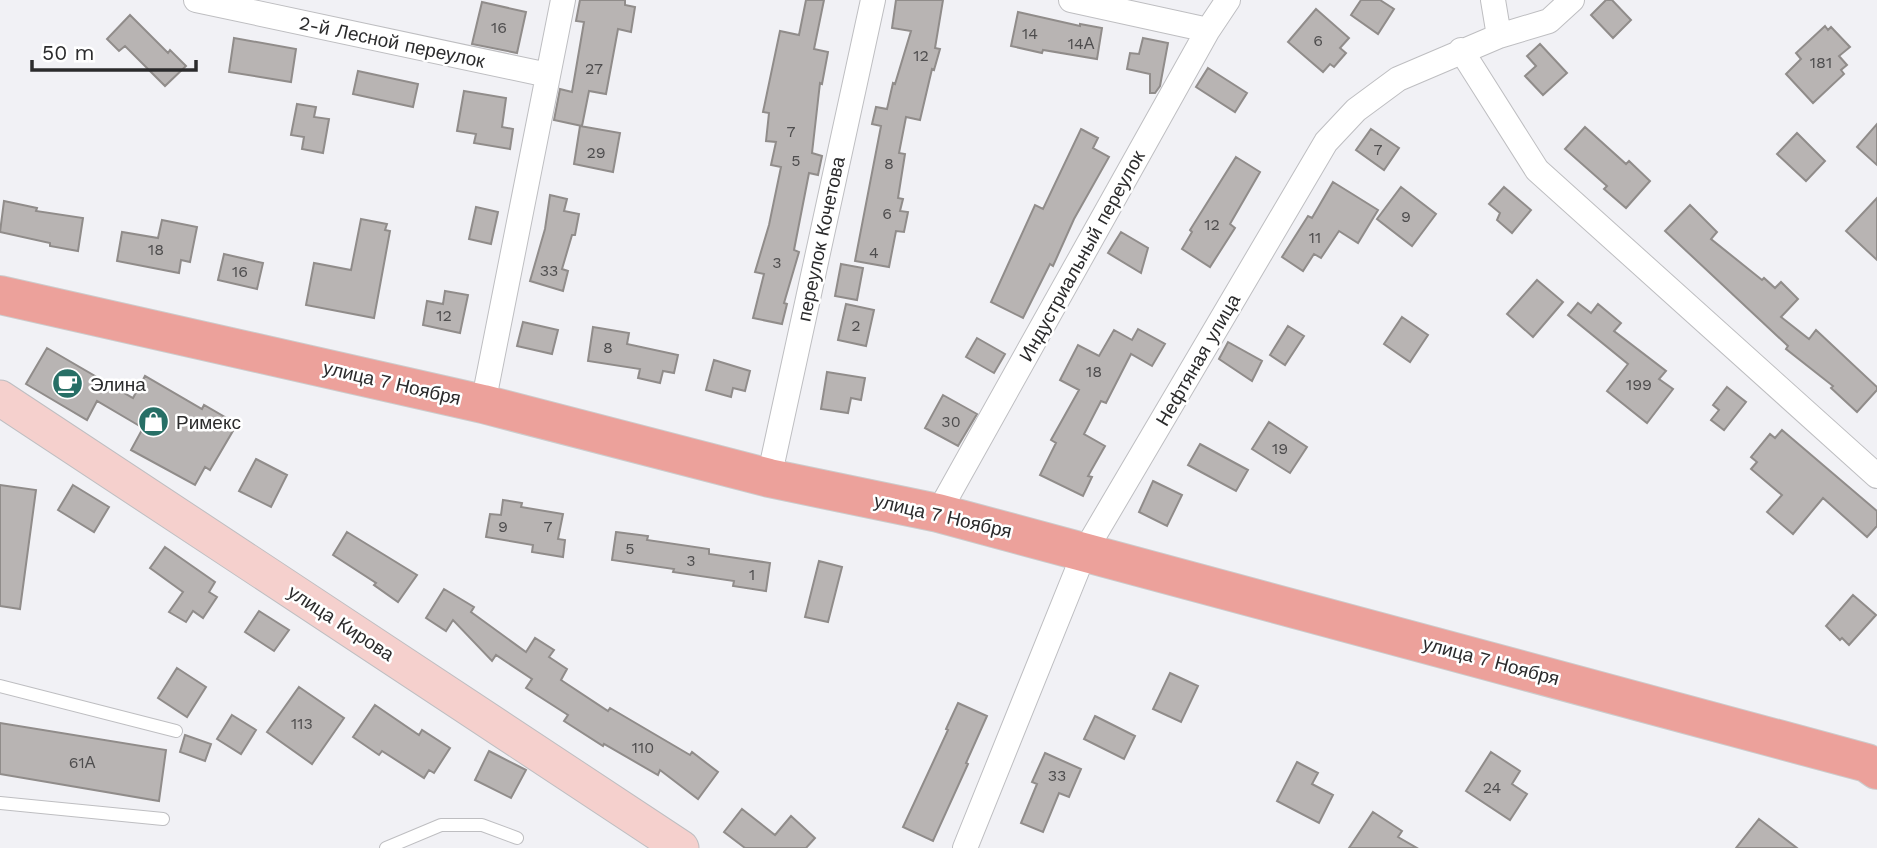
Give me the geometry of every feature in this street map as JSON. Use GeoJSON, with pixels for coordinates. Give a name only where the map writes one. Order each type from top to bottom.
{"type":"FeatureCollection","features":[{"type":"Feature","properties":{"kind":"main road","name":"улица 7 Ноября"},"geometry":{"type":"LineString","coordinates":[[0,295],[483,404],[769,478],[938,513],[1867,763],[1877,771]]}},
{"type":"Feature","properties":{"kind":"street","name":"2-й Лесной переулок"},"geometry":{"type":"LineString","coordinates":[[196,0],[548,75]]}},
{"type":"Feature","properties":{"kind":"street"},"geometry":{"type":"LineString","coordinates":[[483,404],[564,0]]}},
{"type":"Feature","properties":{"kind":"street","name":"переулок Кочетова"},"geometry":{"type":"LineString","coordinates":[[769,478],[873,0]]}},
{"type":"Feature","properties":{"kind":"street"},"geometry":{"type":"LineString","coordinates":[[1071,0],[1208,30]]}},
{"type":"Feature","properties":{"kind":"street","name":"Индустриальный переулок"},"geometry":{"type":"LineString","coordinates":[[938,513],[1208,30],[1228,0]]}},
{"type":"Feature","properties":{"kind":"street"},"geometry":{"type":"LineString","coordinates":[[1493,0],[1499,36]]}},
{"type":"Feature","properties":{"kind":"street","name":"Нефтяная улица"},"geometry":{"type":"LineString","coordinates":[[965,848],[1085,551],[1326,142],[1356,110],[1398,79],[1461,50],[1549,21],[1572,0]]}},
{"type":"Feature","properties":{"kind":"street"},"geometry":{"type":"LineString","coordinates":[[1461,50],[1537,170],[1877,476]]}},
{"type":"Feature","properties":{"kind":"street","name":"улица Кирова"},"geometry":{"type":"LineString","coordinates":[[0,398],[681,848]]}},
{"type":"Feature","properties":{"kind":"lane"},"geometry":{"type":"LineString","coordinates":[[0,686],[176,732]]}},
{"type":"Feature","properties":{"kind":"lane"},"geometry":{"type":"LineString","coordinates":[[0,803],[163,819]]}},
{"type":"Feature","properties":{"kind":"lane"},"geometry":{"type":"LineString","coordinates":[[386,848],[441,825],[482,825],[517,838]]}},
{"type":"Feature","properties":{"kind":"building"},"geometry":{"type":"Polygon","coordinates":[[[580,0],[625,0],[625,5],[635,7],[631,32],[618,29],[606,94],[589,91],[582,126],[554,120],[560,89],[572,92],[584,22],[576,21],[580,0]]]}},
{"type":"Feature","properties":{"kind":"building"},"geometry":{"type":"Polygon","coordinates":[[[806,0],[824,0],[814,49],[828,52],[822,84],[820,83],[812,153],[822,156],[818,175],[809,173],[794,250],[799,252],[784,303],[787,304],[782,324],[753,318],[764,274],[755,272],[769,225],[781,167],[771,165],[776,142],[766,141],[769,113],[763,112],[780,31],[799,35],[806,0]]]}},
{"type":"Feature","properties":{"kind":"building"},"geometry":{"type":"Polygon","coordinates":[[[896,0],[943,0],[935,48],[940,49],[934,70],[932,69],[920,120],[906,117],[899,153],[905,154],[898,198],[903,199],[900,211],[908,212],[904,232],[896,231],[889,267],[855,261],[881,126],[872,124],[876,107],[887,109],[911,31],[892,28],[896,0]]]}},
{"type":"Feature","properties":{"kind":"building"},"geometry":{"type":"Polygon","coordinates":[[[1361,0],[1380,0],[1394,9],[1378,34],[1351,15],[1361,0]]]}},
{"type":"Feature","properties":{"kind":"building"},"geometry":{"type":"Polygon","coordinates":[[[1606,0],[1612,0],[1631,20],[1613,38],[1591,15],[1606,0]]]}},
{"type":"Feature","properties":{"kind":"building"},"geometry":{"type":"Polygon","coordinates":[[[482,2],[526,12],[517,53],[472,44],[482,2]]]}},
{"type":"Feature","properties":{"kind":"building"},"geometry":{"type":"Polygon","coordinates":[[[1316,9],[1349,38],[1340,48],[1346,53],[1334,67],[1330,64],[1323,72],[1288,42],[1316,9]]]}},
{"type":"Feature","properties":{"kind":"building"},"geometry":{"type":"Polygon","coordinates":[[[1018,12],[1080,26],[1102,28],[1097,59],[1043,50],[1042,53],[1011,46],[1018,12]]]}},
{"type":"Feature","properties":{"kind":"building"},"geometry":{"type":"Polygon","coordinates":[[[130,15],[168,53],[170,50],[186,66],[165,86],[125,46],[119,51],[107,39],[130,15]]]}},
{"type":"Feature","properties":{"kind":"building"},"geometry":{"type":"Polygon","coordinates":[[[1825,26],[1828,30],[1831,27],[1850,47],[1839,56],[1847,65],[1841,70],[1844,74],[1813,103],[1786,74],[1801,59],[1796,53],[1825,26]]]}},
{"type":"Feature","properties":{"kind":"building"},"geometry":{"type":"Polygon","coordinates":[[[234,38],[296,49],[291,82],[229,72],[234,38]]]}},
{"type":"Feature","properties":{"kind":"building"},"geometry":{"type":"Polygon","coordinates":[[[1143,38],[1168,43],[1160,86],[1155,93],[1150,93],[1150,74],[1127,69],[1130,53],[1139,54],[1143,38]]]}},
{"type":"Feature","properties":{"kind":"building"},"geometry":{"type":"Polygon","coordinates":[[[1540,44],[1567,73],[1543,95],[1525,76],[1536,66],[1527,56],[1540,44]]]}},
{"type":"Feature","properties":{"kind":"building"},"geometry":{"type":"Polygon","coordinates":[[[1208,68],[1247,93],[1235,112],[1196,87],[1208,68]]]}},
{"type":"Feature","properties":{"kind":"building"},"geometry":{"type":"Polygon","coordinates":[[[358,71],[418,84],[413,107],[353,94],[358,71]]]}},
{"type":"Feature","properties":{"kind":"building"},"geometry":{"type":"Polygon","coordinates":[[[464,91],[506,98],[502,127],[513,129],[510,149],[474,143],[476,134],[457,131],[464,91]]]}},
{"type":"Feature","properties":{"kind":"building"},"geometry":{"type":"Polygon","coordinates":[[[297,104],[316,107],[314,117],[329,119],[323,153],[302,149],[304,137],[291,135],[297,104]]]}},
{"type":"Feature","properties":{"kind":"building"},"geometry":{"type":"Polygon","coordinates":[[[1877,124],[1877,165],[1857,147],[1877,124]]]}},
{"type":"Feature","properties":{"kind":"building"},"geometry":{"type":"Polygon","coordinates":[[[580,126],[620,133],[613,172],[574,164],[580,126]]]}},
{"type":"Feature","properties":{"kind":"building"},"geometry":{"type":"Polygon","coordinates":[[[1585,127],[1626,164],[1629,161],[1650,181],[1626,208],[1604,189],[1607,186],[1565,149],[1585,127]]]}},
{"type":"Feature","properties":{"kind":"building"},"geometry":{"type":"Polygon","coordinates":[[[1081,129],[1098,138],[1093,148],[1109,157],[1023,318],[991,302],[1035,205],[1043,209],[1081,129]]]}},
{"type":"Feature","properties":{"kind":"building"},"geometry":{"type":"Polygon","coordinates":[[[1371,129],[1399,148],[1384,170],[1356,150],[1371,129]]]}},
{"type":"Feature","properties":{"kind":"building"},"geometry":{"type":"Polygon","coordinates":[[[1797,133],[1825,161],[1806,181],[1777,154],[1797,133]]]}},
{"type":"Feature","properties":{"kind":"building"},"geometry":{"type":"Polygon","coordinates":[[[1236,157],[1260,172],[1230,224],[1235,228],[1210,267],[1182,249],[1192,232],[1190,230],[1236,157]]]}},
{"type":"Feature","properties":{"kind":"building"},"geometry":{"type":"Polygon","coordinates":[[[1333,182],[1378,210],[1358,243],[1339,231],[1321,258],[1314,254],[1303,271],[1282,257],[1308,216],[1312,218],[1333,182]]]}},
{"type":"Feature","properties":{"kind":"building"},"geometry":{"type":"Polygon","coordinates":[[[1401,187],[1436,214],[1412,246],[1377,219],[1401,187]]]}},
{"type":"Feature","properties":{"kind":"building"},"geometry":{"type":"Polygon","coordinates":[[[1504,187],[1531,210],[1512,233],[1497,220],[1500,213],[1489,204],[1504,187]]]}},
{"type":"Feature","properties":{"kind":"building"},"geometry":{"type":"Polygon","coordinates":[[[550,195],[567,199],[564,211],[579,214],[575,235],[572,235],[562,269],[568,271],[563,291],[530,281],[545,229],[550,195]]]}},
{"type":"Feature","properties":{"kind":"building"},"geometry":{"type":"Polygon","coordinates":[[[1877,198],[1877,260],[1846,231],[1877,198]]]}},
{"type":"Feature","properties":{"kind":"building"},"geometry":{"type":"Polygon","coordinates":[[[4,201],[37,208],[36,211],[83,218],[78,251],[0,232],[4,201]]]}},
{"type":"Feature","properties":{"kind":"building"},"geometry":{"type":"Polygon","coordinates":[[[1690,205],[1717,232],[1711,239],[1762,280],[1764,278],[1775,288],[1781,282],[1798,299],[1781,317],[1809,339],[1816,330],[1877,387],[1857,412],[1831,388],[1833,386],[1786,349],[1788,346],[1665,231],[1690,205]]]}},
{"type":"Feature","properties":{"kind":"building"},"geometry":{"type":"Polygon","coordinates":[[[476,207],[498,212],[491,244],[469,239],[476,207]]]}},
{"type":"Feature","properties":{"kind":"building"},"geometry":{"type":"Polygon","coordinates":[[[361,219],[387,224],[385,230],[390,231],[374,318],[306,305],[314,263],[351,270],[361,219]]]}},
{"type":"Feature","properties":{"kind":"building"},"geometry":{"type":"Polygon","coordinates":[[[162,220],[197,227],[190,262],[181,260],[179,273],[117,261],[122,232],[158,238],[162,220]]]}},
{"type":"Feature","properties":{"kind":"building"},"geometry":{"type":"Polygon","coordinates":[[[1121,232],[1148,248],[1141,273],[1108,253],[1121,232]]]}},
{"type":"Feature","properties":{"kind":"building"},"geometry":{"type":"Polygon","coordinates":[[[224,254],[263,263],[257,289],[218,280],[224,254]]]}},
{"type":"Feature","properties":{"kind":"building"},"geometry":{"type":"Polygon","coordinates":[[[841,264],[863,268],[857,300],[835,296],[841,264]]]}},
{"type":"Feature","properties":{"kind":"building"},"geometry":{"type":"Polygon","coordinates":[[[1537,280],[1563,302],[1533,337],[1507,314],[1537,280]]]}},
{"type":"Feature","properties":{"kind":"building"},"geometry":{"type":"Polygon","coordinates":[[[445,291],[468,295],[460,333],[423,325],[427,301],[443,304],[445,291]]]}},
{"type":"Feature","properties":{"kind":"building"},"geometry":{"type":"Polygon","coordinates":[[[1578,303],[1591,313],[1598,304],[1621,323],[1614,331],[1666,371],[1659,379],[1673,389],[1647,423],[1607,391],[1628,364],[1568,315],[1578,303]]]}},
{"type":"Feature","properties":{"kind":"building"},"geometry":{"type":"Polygon","coordinates":[[[846,304],[874,310],[866,346],[838,340],[846,304]]]}},
{"type":"Feature","properties":{"kind":"building"},"geometry":{"type":"Polygon","coordinates":[[[1402,317],[1428,335],[1410,362],[1384,344],[1402,317]]]}},
{"type":"Feature","properties":{"kind":"building"},"geometry":{"type":"Polygon","coordinates":[[[523,322],[558,330],[552,354],[517,346],[523,322]]]}},
{"type":"Feature","properties":{"kind":"building"},"geometry":{"type":"Polygon","coordinates":[[[1288,326],[1304,336],[1285,365],[1270,355],[1288,326]]]}},
{"type":"Feature","properties":{"kind":"building"},"geometry":{"type":"Polygon","coordinates":[[[593,327],[629,333],[627,344],[678,355],[674,373],[663,371],[660,383],[638,378],[640,369],[588,361],[593,327]]]}},
{"type":"Feature","properties":{"kind":"building"},"geometry":{"type":"Polygon","coordinates":[[[1138,329],[1165,344],[1152,366],[1131,354],[1106,403],[1101,401],[1084,434],[1105,446],[1088,476],[1092,477],[1083,496],[1040,475],[1056,443],[1051,440],[1079,390],[1060,380],[1078,345],[1099,356],[1114,330],[1132,340],[1138,329]]]}},
{"type":"Feature","properties":{"kind":"building"},"geometry":{"type":"Polygon","coordinates":[[[977,338],[1005,354],[994,373],[966,357],[977,338]]]}},
{"type":"Feature","properties":{"kind":"building"},"geometry":{"type":"Polygon","coordinates":[[[1228,342],[1262,361],[1252,381],[1219,359],[1228,342]]]}},
{"type":"Feature","properties":{"kind":"building"},"geometry":{"type":"Polygon","coordinates":[[[47,348],[133,398],[145,376],[202,409],[204,405],[237,424],[210,470],[205,467],[195,485],[131,450],[143,428],[97,401],[87,420],[26,384],[47,348]]]}},
{"type":"Feature","properties":{"kind":"building"},"geometry":{"type":"Polygon","coordinates":[[[714,360],[750,371],[745,391],[733,388],[731,397],[706,390],[714,360]]]}},
{"type":"Feature","properties":{"kind":"building"},"geometry":{"type":"Polygon","coordinates":[[[827,372],[865,378],[861,400],[851,398],[848,413],[821,409],[827,372]]]}},
{"type":"Feature","properties":{"kind":"building"},"geometry":{"type":"Polygon","coordinates":[[[1727,387],[1746,402],[1724,430],[1711,420],[1719,410],[1713,405],[1727,387]]]}},
{"type":"Feature","properties":{"kind":"building"},"geometry":{"type":"Polygon","coordinates":[[[943,395],[977,414],[958,446],[925,428],[943,395]]]}},
{"type":"Feature","properties":{"kind":"building"},"geometry":{"type":"Polygon","coordinates":[[[1269,422],[1307,447],[1290,473],[1252,449],[1269,422]]]}},
{"type":"Feature","properties":{"kind":"building"},"geometry":{"type":"Polygon","coordinates":[[[1782,430],[1877,511],[1877,526],[1867,537],[1823,498],[1793,534],[1767,512],[1782,495],[1751,469],[1757,462],[1751,457],[1770,434],[1775,438],[1782,430]]]}},
{"type":"Feature","properties":{"kind":"building"},"geometry":{"type":"Polygon","coordinates":[[[1200,444],[1248,470],[1236,491],[1188,465],[1200,444]]]}},
{"type":"Feature","properties":{"kind":"building"},"geometry":{"type":"Polygon","coordinates":[[[256,459],[287,475],[271,507],[239,491],[256,459]]]}},
{"type":"Feature","properties":{"kind":"building"},"geometry":{"type":"Polygon","coordinates":[[[1153,481],[1182,495],[1167,526],[1139,512],[1153,481]]]}},
{"type":"Feature","properties":{"kind":"building"},"geometry":{"type":"Polygon","coordinates":[[[0,485],[36,490],[20,609],[0,606],[0,485]]]}},
{"type":"Feature","properties":{"kind":"building"},"geometry":{"type":"Polygon","coordinates":[[[73,485],[109,507],[94,532],[58,510],[73,485]]]}},
{"type":"Feature","properties":{"kind":"building"},"geometry":{"type":"Polygon","coordinates":[[[503,500],[522,503],[521,507],[563,514],[558,539],[565,540],[563,557],[532,552],[533,545],[486,537],[490,514],[501,515],[503,500]]]}},
{"type":"Feature","properties":{"kind":"building"},"geometry":{"type":"Polygon","coordinates":[[[347,532],[417,575],[398,602],[374,585],[376,583],[333,555],[347,532]]]}},
{"type":"Feature","properties":{"kind":"building"},"geometry":{"type":"Polygon","coordinates":[[[616,532],[648,536],[647,540],[709,549],[709,554],[770,563],[766,591],[733,586],[734,581],[612,560],[616,532]]]}},
{"type":"Feature","properties":{"kind":"building"},"geometry":{"type":"Polygon","coordinates":[[[165,547],[215,582],[209,592],[217,597],[203,618],[193,611],[186,622],[169,612],[183,592],[150,568],[165,547]]]}},
{"type":"Feature","properties":{"kind":"building"},"geometry":{"type":"Polygon","coordinates":[[[819,561],[842,567],[828,622],[805,617],[819,561]]]}},
{"type":"Feature","properties":{"kind":"building"},"geometry":{"type":"Polygon","coordinates":[[[444,589],[474,607],[471,612],[526,652],[535,638],[554,650],[549,657],[567,669],[561,680],[608,711],[610,708],[690,755],[692,752],[718,772],[698,799],[660,770],[658,775],[604,744],[603,746],[564,721],[568,715],[526,688],[532,679],[496,655],[492,661],[453,620],[446,631],[426,618],[444,589]]]}},
{"type":"Feature","properties":{"kind":"building"},"geometry":{"type":"Polygon","coordinates":[[[1853,595],[1876,615],[1849,645],[1826,626],[1853,595]]]}},
{"type":"Feature","properties":{"kind":"building"},"geometry":{"type":"Polygon","coordinates":[[[259,611],[289,630],[274,651],[245,632],[259,611]]]}},
{"type":"Feature","properties":{"kind":"building"},"geometry":{"type":"Polygon","coordinates":[[[177,668],[206,687],[187,717],[158,698],[177,668]]]}},
{"type":"Feature","properties":{"kind":"building"},"geometry":{"type":"Polygon","coordinates":[[[1170,673],[1198,686],[1181,722],[1153,709],[1170,673]]]}},
{"type":"Feature","properties":{"kind":"building"},"geometry":{"type":"Polygon","coordinates":[[[299,687],[344,718],[312,764],[267,732],[299,687]]]}},
{"type":"Feature","properties":{"kind":"building"},"geometry":{"type":"Polygon","coordinates":[[[958,703],[987,716],[933,841],[903,827],[958,703]]]}},
{"type":"Feature","properties":{"kind":"building"},"geometry":{"type":"Polygon","coordinates":[[[375,705],[419,735],[422,730],[450,748],[434,773],[429,770],[424,778],[382,751],[379,755],[353,737],[375,705]]]}},
{"type":"Feature","properties":{"kind":"building"},"geometry":{"type":"Polygon","coordinates":[[[232,715],[256,730],[241,754],[217,739],[232,715]]]}},
{"type":"Feature","properties":{"kind":"building"},"geometry":{"type":"Polygon","coordinates":[[[1095,716],[1135,736],[1124,759],[1084,739],[1095,716]]]}},
{"type":"Feature","properties":{"kind":"building"},"geometry":{"type":"Polygon","coordinates":[[[0,723],[166,750],[159,801],[0,774],[0,723]]]}},
{"type":"Feature","properties":{"kind":"building"},"geometry":{"type":"Polygon","coordinates":[[[185,735],[211,744],[205,761],[180,752],[185,735]]]}},
{"type":"Feature","properties":{"kind":"building"},"geometry":{"type":"Polygon","coordinates":[[[489,751],[526,770],[511,798],[475,780],[489,751]]]}},
{"type":"Feature","properties":{"kind":"building"},"geometry":{"type":"Polygon","coordinates":[[[1491,752],[1520,771],[1512,784],[1527,794],[1510,820],[1466,791],[1491,752]]]}},
{"type":"Feature","properties":{"kind":"building"},"geometry":{"type":"Polygon","coordinates":[[[1045,753],[1081,769],[1069,797],[1059,793],[1043,832],[1021,823],[1037,784],[1032,782],[1045,753]]]}},
{"type":"Feature","properties":{"kind":"building"},"geometry":{"type":"Polygon","coordinates":[[[1297,762],[1318,773],[1312,784],[1333,795],[1319,823],[1277,801],[1297,762]]]}},
{"type":"Feature","properties":{"kind":"building"},"geometry":{"type":"Polygon","coordinates":[[[742,809],[775,835],[791,816],[815,838],[806,848],[745,848],[724,832],[742,809]]]}},
{"type":"Feature","properties":{"kind":"building"},"geometry":{"type":"Polygon","coordinates":[[[1373,812],[1402,831],[1398,837],[1417,848],[1349,848],[1373,812]]]}},
{"type":"Feature","properties":{"kind":"building"},"geometry":{"type":"Polygon","coordinates":[[[1759,819],[1797,848],[1736,848],[1759,819]]]}},
{"type":"Feature","properties":{"kind":"place","name":"Элина"},"geometry":{"type":"Point","coordinates":[67,384]}},
{"type":"Feature","properties":{"kind":"place","name":"Римекс"},"geometry":{"type":"Point","coordinates":[153,422]}}]}
